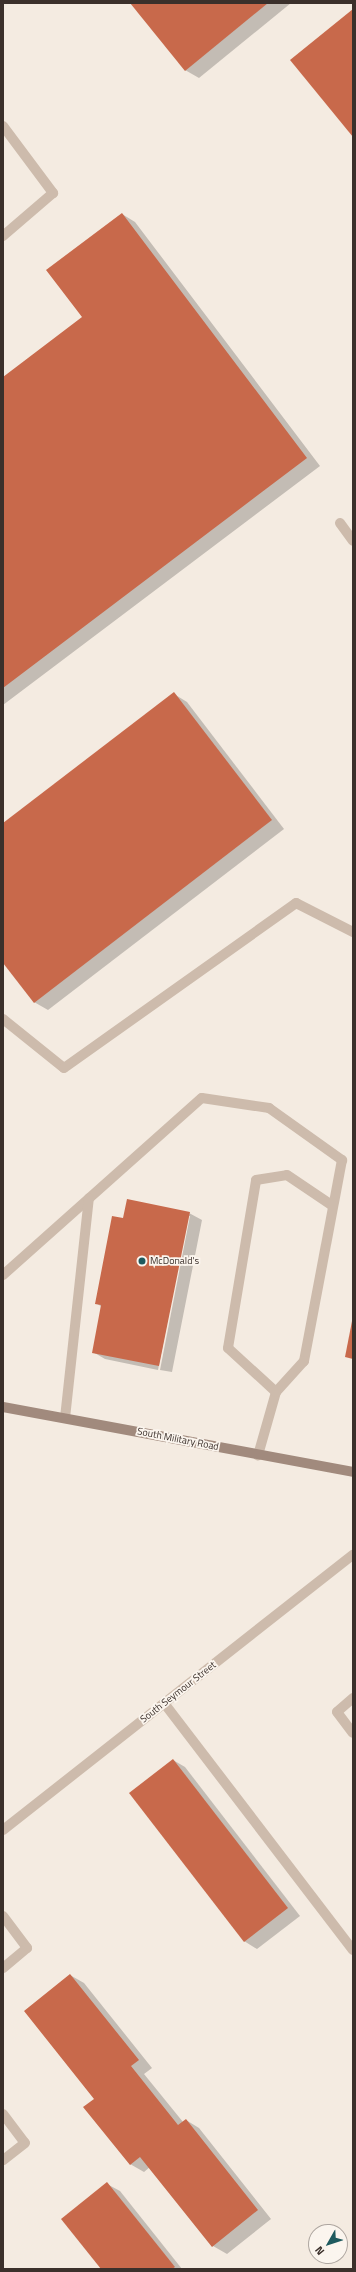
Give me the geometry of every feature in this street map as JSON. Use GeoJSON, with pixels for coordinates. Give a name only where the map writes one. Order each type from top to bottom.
{"type":"FeatureCollection","features":[{"type":"Feature","properties":{"kind":"main road","name":"South Military Road"},"geometry":{"type":"LineString","coordinates":[[3,1407],[353,1472]]}},
{"type":"Feature","properties":{"kind":"street"},"geometry":{"type":"LineString","coordinates":[[3,126],[53,193],[3,236]]}},
{"type":"Feature","properties":{"kind":"street"},"geometry":{"type":"LineString","coordinates":[[340,523],[353,541]]}},
{"type":"Feature","properties":{"kind":"street"},"geometry":{"type":"LineString","coordinates":[[3,1019],[64,1068],[296,903],[353,932]]}},
{"type":"Feature","properties":{"kind":"street"},"geometry":{"type":"LineString","coordinates":[[3,1275],[202,1098],[269,1108],[342,1160],[304,1361],[276,1392],[258,1455]]}},
{"type":"Feature","properties":{"kind":"street"},"geometry":{"type":"LineString","coordinates":[[276,1392],[228,1348],[256,1180],[287,1175],[333,1206]]}},
{"type":"Feature","properties":{"kind":"street"},"geometry":{"type":"LineString","coordinates":[[65,1418],[89,1198]]}},
{"type":"Feature","properties":{"kind":"street","name":"South Seymour Street"},"geometry":{"type":"LineString","coordinates":[[3,1830],[353,1555]]}},
{"type":"Feature","properties":{"kind":"street"},"geometry":{"type":"LineString","coordinates":[[353,1698],[336,1712],[353,1733]]}},
{"type":"Feature","properties":{"kind":"street"},"geometry":{"type":"LineString","coordinates":[[164,1703],[353,1950]]}},
{"type":"Feature","properties":{"kind":"street"},"geometry":{"type":"LineString","coordinates":[[3,1916],[27,1948],[3,1968]]}},
{"type":"Feature","properties":{"kind":"street"},"geometry":{"type":"LineString","coordinates":[[3,2114],[25,2143],[3,2160]]}},
{"type":"Feature","properties":{"kind":"building"},"geometry":{"type":"Polygon","coordinates":[[[130,3],[268,3],[185,71],[130,3]]]}},
{"type":"Feature","properties":{"kind":"building"},"geometry":{"type":"Polygon","coordinates":[[[353,9],[353,137],[290,60],[353,9]]]}},
{"type":"Feature","properties":{"kind":"building"},"geometry":{"type":"Polygon","coordinates":[[[122,213],[307,458],[3,688],[3,377],[82,317],[46,270],[122,213]]]}},
{"type":"Feature","properties":{"kind":"building"},"geometry":{"type":"Polygon","coordinates":[[[174,692],[272,820],[34,1003],[3,963],[3,823],[174,692]]]}},
{"type":"Feature","properties":{"kind":"building","name":"McDonald's"},"geometry":{"type":"Polygon","coordinates":[[[127,1199],[190,1212],[159,1366],[92,1353],[101,1305],[95,1304],[112,1216],[123,1218],[127,1199]]]}},
{"type":"Feature","properties":{"kind":"building"},"geometry":{"type":"Polygon","coordinates":[[[353,1316],[353,1359],[345,1357],[353,1316]]]}},
{"type":"Feature","properties":{"kind":"building"},"geometry":{"type":"Polygon","coordinates":[[[173,1759],[288,1908],[244,1942],[129,1793],[173,1759]]]}},
{"type":"Feature","properties":{"kind":"building"},"geometry":{"type":"Polygon","coordinates":[[[70,1974],[139,2060],[131,2066],[178,2125],[186,2119],[258,2210],[212,2247],[140,2157],[130,2165],[83,2107],[94,2099],[24,2011],[70,1974]]]}},
{"type":"Feature","properties":{"kind":"building"},"geometry":{"type":"Polygon","coordinates":[[[107,2182],[175,2267],[172,2269],[101,2269],[61,2219],[107,2182]]]}},
{"type":"Feature","properties":{"kind":"place","name":"McDonald's"},"geometry":{"type":"Point","coordinates":[142,1261]}}]}
